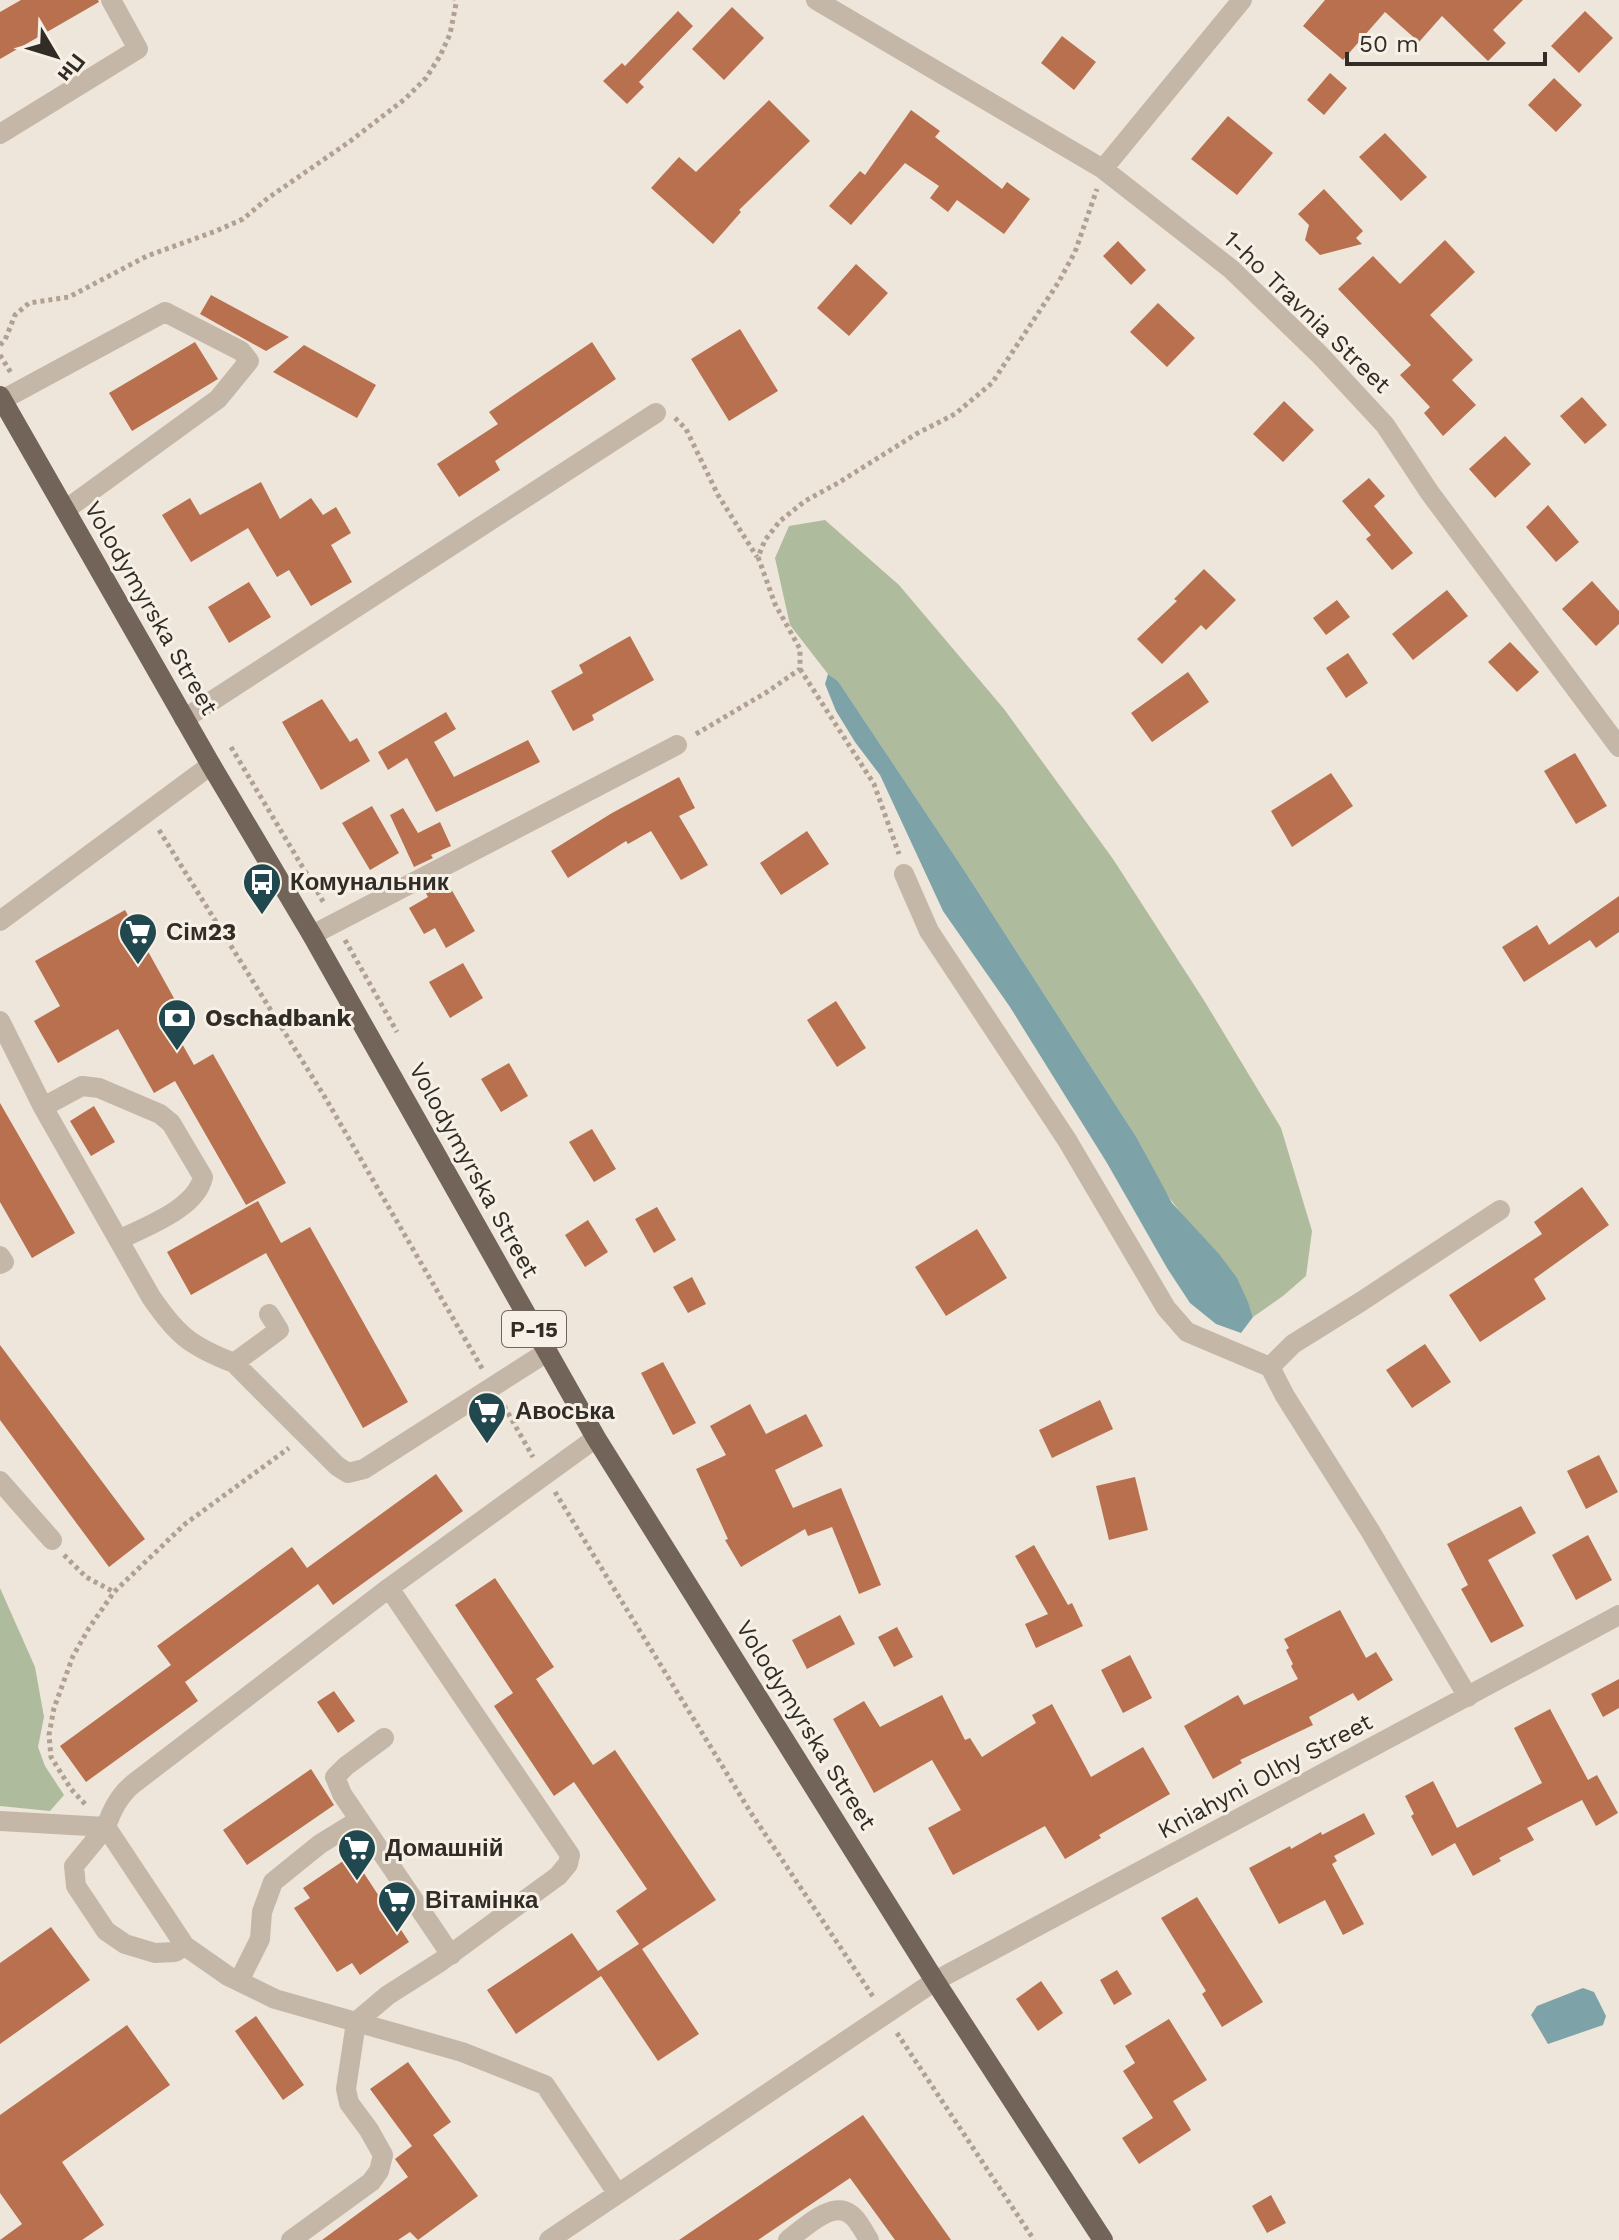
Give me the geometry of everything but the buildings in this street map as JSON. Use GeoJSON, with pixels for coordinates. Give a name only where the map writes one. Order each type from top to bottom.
{"type":"FeatureCollection","features":[{"type":"Feature","properties":{"kind":"main road","name":"Volodymyrska Street"},"geometry":{"type":"LineString","coordinates":[[8,396],[65,510],[312,935],[596,1438],[935,1981],[1103,2240]]}},
{"type":"Feature","properties":{"kind":"street"},"geometry":{"type":"LineString","coordinates":[[0,134],[138,49],[111,0]]}},
{"type":"Feature","properties":{"kind":"street","name":"1-ho Travnia Street"},"geometry":{"type":"LineString","coordinates":[[816,0],[1103,169],[1231,269],[1320,355],[1385,425],[1430,493],[1619,747]]}},
{"type":"Feature","properties":{"kind":"street"},"geometry":{"type":"LineString","coordinates":[[1103,169],[1242,0]]}},
{"type":"Feature","properties":{"kind":"street"},"geometry":{"type":"LineString","coordinates":[[8,396],[165,312],[241,351],[249,361],[218,399],[65,510]]}},
{"type":"Feature","properties":{"kind":"street"},"geometry":{"type":"LineString","coordinates":[[184,719],[656,413]]}},
{"type":"Feature","properties":{"kind":"street"},"geometry":{"type":"LineString","coordinates":[[312,935],[677,745]]}},
{"type":"Feature","properties":{"kind":"street"},"geometry":{"type":"LineString","coordinates":[[0,921],[211,765]]}},
{"type":"Feature","properties":{"kind":"street"},"geometry":{"type":"LineString","coordinates":[[904,874],[929,931],[1067,1140],[1166,1308],[1187,1332],[1270,1367],[1468,1697]]}},
{"type":"Feature","properties":{"kind":"street"},"geometry":{"type":"LineString","coordinates":[[0,1021],[43,1107],[151,1297],[169,1323],[188,1341],[234,1363],[337,1466],[348,1473],[364,1469],[547,1352]]}},
{"type":"Feature","properties":{"kind":"street"},"geometry":{"type":"LineString","coordinates":[[43,1107],[82,1086],[99,1088],[160,1114],[171,1123],[203,1177],[201,1187],[188,1203],[119,1240]]}},
{"type":"Feature","properties":{"kind":"street"},"geometry":{"type":"LineString","coordinates":[[1270,1367],[1293,1344],[1500,1210]]}},
{"type":"Feature","properties":{"kind":"street"},"geometry":{"type":"LineString","coordinates":[[0,1256],[4,1262],[0,1264]]}},
{"type":"Feature","properties":{"kind":"street"},"geometry":{"type":"LineString","coordinates":[[234,1363],[279,1330],[269,1314]]}},
{"type":"Feature","properties":{"kind":"street"},"geometry":{"type":"LineString","coordinates":[[185,1946],[175,1952],[155,1953],[125,1944],[106,1931],[76,1886],[74,1866],[106,1827],[113,1807],[133,1784],[389,1588],[596,1438]]}},
{"type":"Feature","properties":{"kind":"street"},"geometry":{"type":"LineString","coordinates":[[0,1481],[52,1540]]}},
{"type":"Feature","properties":{"kind":"street"},"geometry":{"type":"LineString","coordinates":[[291,2240],[371,2182],[379,2171],[383,2155],[349,2103],[346,2089],[356,2022],[388,1995],[451,1955],[558,1876],[568,1864],[570,1855],[389,1588]]}},
{"type":"Feature","properties":{"kind":"street","name":"Kniahyni Olhy Street"},"geometry":{"type":"LineString","coordinates":[[560,2237],[617,2193],[935,1981],[1619,1615]]}},
{"type":"Feature","properties":{"kind":"street"},"geometry":{"type":"LineString","coordinates":[[384,1738],[335,1777],[342,1794],[451,1955]]}},
{"type":"Feature","properties":{"kind":"street"},"geometry":{"type":"LineString","coordinates":[[239,1981],[260,1939],[262,1912],[273,1882],[320,1844],[359,1820]]}},
{"type":"Feature","properties":{"kind":"street"},"geometry":{"type":"LineString","coordinates":[[0,1821],[106,1827]]}},
{"type":"Feature","properties":{"kind":"street"},"geometry":{"type":"LineString","coordinates":[[106,1827],[185,1946],[228,1976],[275,1999],[462,2052],[545,2085],[617,2193]]}},
{"type":"Feature","properties":{"kind":"street"},"geometry":{"type":"LineString","coordinates":[[788,2240],[830,2210],[843,2210],[852,2215],[869,2240]]}},
{"type":"Feature","properties":{"kind":"path"},"geometry":{"type":"LineString","coordinates":[[0,345],[15,315],[29,303],[69,297],[147,256],[243,219],[349,142],[405,99],[426,78],[450,34],[455,0]]}},
{"type":"Feature","properties":{"kind":"path"},"geometry":{"type":"LineString","coordinates":[[758,557],[765,540],[780,521],[805,501],[955,414],[992,383],[1075,252],[1103,169]]}},
{"type":"Feature","properties":{"kind":"path"},"geometry":{"type":"LineString","coordinates":[[0,355],[8,396]]}},
{"type":"Feature","properties":{"kind":"path"},"geometry":{"type":"LineString","coordinates":[[656,413],[668,411],[686,429],[718,495],[758,557],[775,604],[800,649],[800,669],[874,784],[896,840],[904,874]]}},
{"type":"Feature","properties":{"kind":"path"},"geometry":{"type":"LineString","coordinates":[[677,745],[800,669]]}},
{"type":"Feature","properties":{"kind":"path"},"geometry":{"type":"LineString","coordinates":[[230,746],[336,922],[397,1032]]}},
{"type":"Feature","properties":{"kind":"path"},"geometry":{"type":"LineString","coordinates":[[147,812],[326,1099],[544,1475],[751,1813],[1034,2240]]}},
{"type":"Feature","properties":{"kind":"path"},"geometry":{"type":"LineString","coordinates":[[106,1827],[71,1789],[51,1757],[49,1735],[54,1708],[73,1656],[114,1592],[185,1524],[306,1436]]}},
{"type":"Feature","properties":{"kind":"path"},"geometry":{"type":"LineString","coordinates":[[52,1540],[86,1577],[114,1592]]}},
{"type":"Feature","properties":{"kind":"green space"},"geometry":{"type":"Polygon","coordinates":[[[825,520],[899,585],[1004,709],[1113,859],[1281,1128],[1312,1231],[1306,1276],[1253,1317],[1239,1285],[1169,1197],[1137,1138],[838,681],[828,674],[790,625],[775,558],[789,526],[825,520]]]}},
{"type":"Feature","properties":{"kind":"green space"},"geometry":{"type":"Polygon","coordinates":[[[0,1588],[35,1667],[44,1717],[38,1747],[45,1766],[64,1795],[50,1811],[0,1806],[0,1588]]]}},
{"type":"Feature","properties":{"kind":"water"},"geometry":{"type":"Polygon","coordinates":[[[828,674],[838,681],[964,870],[1137,1138],[1172,1203],[1237,1278],[1253,1317],[1241,1333],[1216,1324],[1190,1303],[1010,1007],[943,911],[880,775],[836,711],[825,684],[828,674]]]}},
{"type":"Feature","properties":{"kind":"water"},"geometry":{"type":"Polygon","coordinates":[[[1583,1988],[1594,1992],[1606,2016],[1603,2025],[1548,2044],[1531,2015],[1537,2006],[1583,1988]]]}},
{"type":"Feature","properties":{"kind":"place","name":"Комунальник"},"geometry":{"type":"Point","coordinates":[262,916]}},
{"type":"Feature","properties":{"kind":"place","name":"Сім23"},"geometry":{"type":"Point","coordinates":[138,966]}},
{"type":"Feature","properties":{"kind":"place","name":"Oschadbank"},"geometry":{"type":"Point","coordinates":[177,1052]}},
{"type":"Feature","properties":{"kind":"place","name":"Авоська"},"geometry":{"type":"Point","coordinates":[487,1445]}},
{"type":"Feature","properties":{"kind":"place","name":"Домашній"},"geometry":{"type":"Point","coordinates":[357,1882]}},
{"type":"Feature","properties":{"kind":"place","name":"Вітамінка"},"geometry":{"type":"Point","coordinates":[397,1934]}}]}
